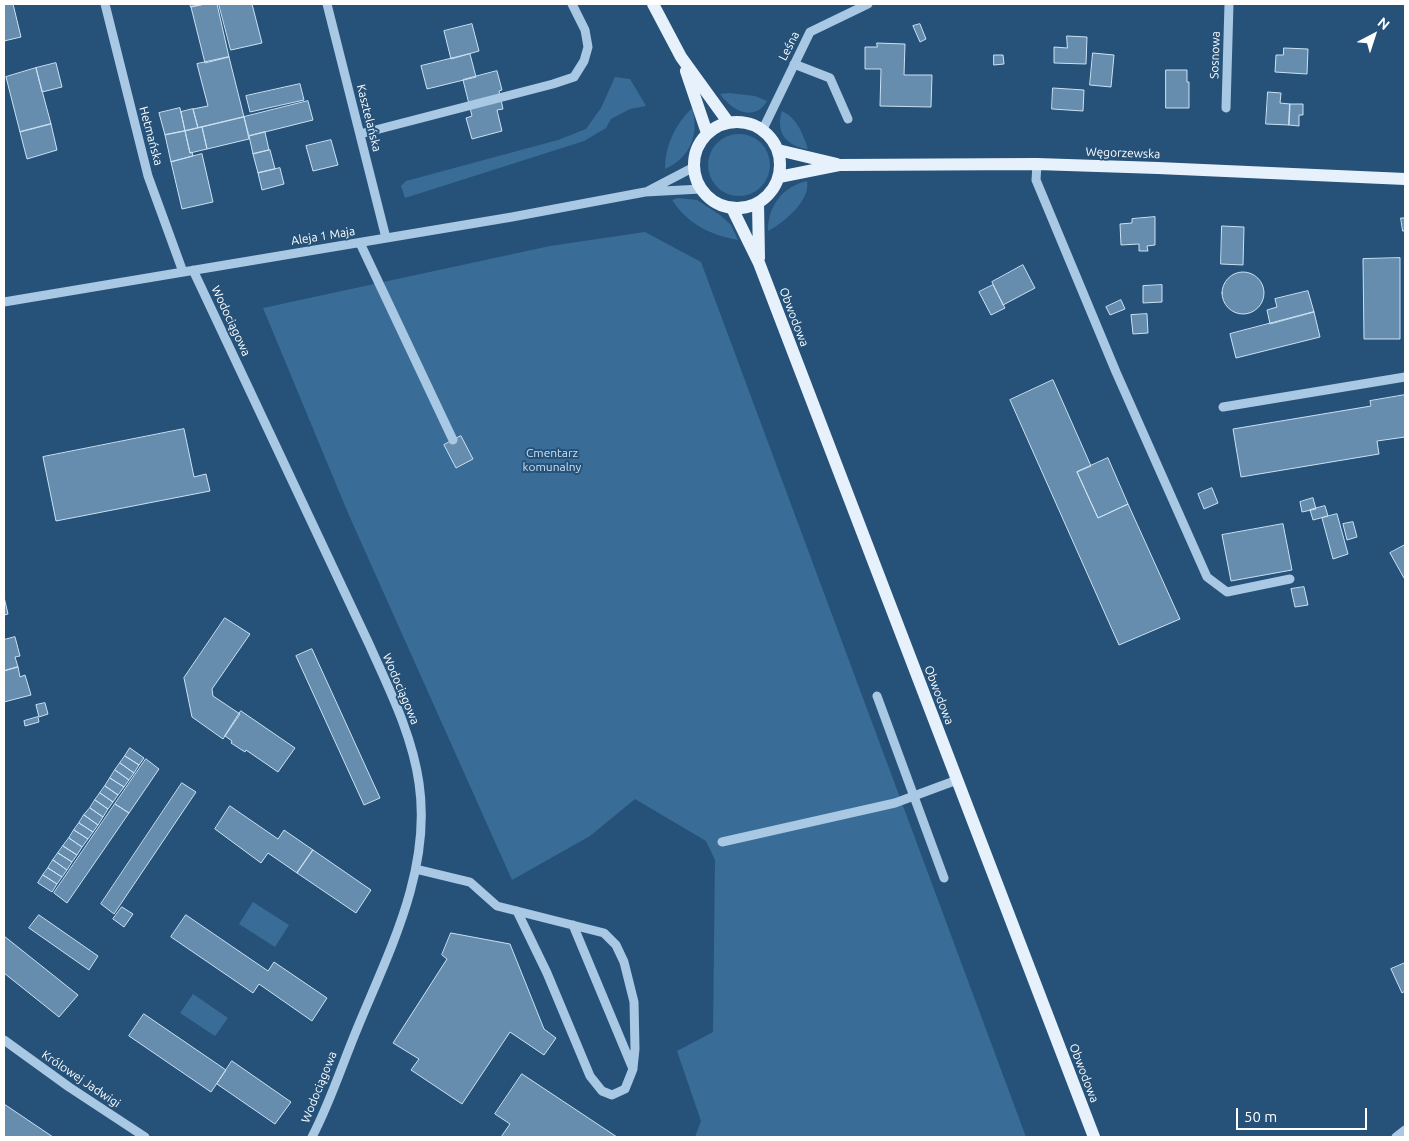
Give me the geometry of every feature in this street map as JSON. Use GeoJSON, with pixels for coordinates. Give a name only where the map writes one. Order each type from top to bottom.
{"type":"FeatureCollection","features":[{"type":"Feature","properties":{"kind":"main road"},"geometry":{"type":"LineString","coordinates":[[653,4],[681,57],[728,122]]}},
{"type":"Feature","properties":{"kind":"main road"},"geometry":{"type":"LineString","coordinates":[[681,57],[707,133]]}},
{"type":"Feature","properties":{"kind":"main road"},"geometry":{"type":"LineString","coordinates":[[740,121],[752,124],[763,130],[772,138],[778,150],[781,163],[779,177],[771,192],[758,203],[746,208],[732,208],[720,205],[709,198],[701,189],[694,167],[697,148],[707,133],[717,126],[728,122],[740,121]]}},
{"type":"Feature","properties":{"kind":"main road","name":"Węgorzewska"},"geometry":{"type":"LineString","coordinates":[[778,150],[839,165]]}},
{"type":"Feature","properties":{"kind":"main road","name":"Węgorzewska"},"geometry":{"type":"LineString","coordinates":[[779,177],[839,165],[1037,164],[1405,179]]}},
{"type":"Feature","properties":{"kind":"main road","name":"Obwodowa"},"geometry":{"type":"LineString","coordinates":[[758,203],[759,263]]}},
{"type":"Feature","properties":{"kind":"main road","name":"Obwodowa"},"geometry":{"type":"LineString","coordinates":[[732,208],[759,263],[1094,1137]]}},
{"type":"Feature","properties":{"kind":"street","name":"Hetmańska"},"geometry":{"type":"LineString","coordinates":[[105,4],[148,176],[182,272]]}},
{"type":"Feature","properties":{"kind":"street","name":"Kasztelańska"},"geometry":{"type":"LineString","coordinates":[[327,4],[386,238]]}},
{"type":"Feature","properties":{"kind":"street"},"geometry":{"type":"LineString","coordinates":[[360,134],[574,77],[584,60],[588,48],[585,30],[572,4]]}},
{"type":"Feature","properties":{"kind":"street","name":"Leśna"},"geometry":{"type":"LineString","coordinates":[[763,130],[810,32],[868,4]]}},
{"type":"Feature","properties":{"kind":"street","name":"Sosnowa"},"geometry":{"type":"LineString","coordinates":[[1226,108],[1229,4]]}},
{"type":"Feature","properties":{"kind":"street"},"geometry":{"type":"LineString","coordinates":[[794,64],[830,78],[848,119]]}},
{"type":"Feature","properties":{"kind":"street"},"geometry":{"type":"LineString","coordinates":[[1037,164],[1036,180],[1116,372],[1207,577],[1227,592],[1290,578]]}},
{"type":"Feature","properties":{"kind":"street","name":"Aleja 1 Maja"},"geometry":{"type":"LineString","coordinates":[[645,192],[694,167]]}},
{"type":"Feature","properties":{"kind":"street","name":"Aleja 1 Maja"},"geometry":{"type":"LineString","coordinates":[[4,302],[582,205],[645,192],[701,189]]}},
{"type":"Feature","properties":{"kind":"street"},"geometry":{"type":"LineString","coordinates":[[360,243],[453,440]]}},
{"type":"Feature","properties":{"kind":"street","name":"Wodociągowa"},"geometry":{"type":"LineString","coordinates":[[193,270],[369,644],[406,728],[419,782],[422,813],[416,869],[403,918],[313,1137]]}},
{"type":"Feature","properties":{"kind":"street"},"geometry":{"type":"LineString","coordinates":[[1223,407],[1405,376]]}},
{"type":"Feature","properties":{"kind":"street"},"geometry":{"type":"LineString","coordinates":[[877,696],[944,878]]}},
{"type":"Feature","properties":{"kind":"street"},"geometry":{"type":"LineString","coordinates":[[722,842],[895,803],[957,780]]}},
{"type":"Feature","properties":{"kind":"street"},"geometry":{"type":"LineString","coordinates":[[416,869],[470,882],[497,906],[604,933],[616,944],[624,962],[634,1002],[635,1049],[633,1069],[625,1089],[612,1095],[602,1090],[590,1076],[547,973],[517,912]]}},
{"type":"Feature","properties":{"kind":"street"},"geometry":{"type":"LineString","coordinates":[[573,925],[633,1069]]}},
{"type":"Feature","properties":{"kind":"street","name":"Królowej Jadwigi"},"geometry":{"type":"LineString","coordinates":[[4,1040],[69,1087],[145,1137]]}},
{"type":"Feature","properties":{"kind":"street"},"geometry":{"type":"LineString","coordinates":[[1396,1137],[1405,1130]]}},
{"type":"Feature","properties":{"kind":"green space"},"geometry":{"type":"Polygon","coordinates":[[[615,77],[630,79],[646,106],[630,109],[611,119],[606,128],[584,141],[405,198],[401,186],[406,181],[558,140],[586,129],[601,108],[615,77]]]}},
{"type":"Feature","properties":{"kind":"green space"},"geometry":{"type":"Polygon","coordinates":[[[729,93],[755,96],[767,101],[762,108],[756,111],[743,112],[730,105],[720,94],[729,93]]]}},
{"type":"Feature","properties":{"kind":"green space"},"geometry":{"type":"Polygon","coordinates":[[[692,108],[695,127],[691,144],[681,158],[665,169],[665,160],[672,136],[692,108]]]}},
{"type":"Feature","properties":{"kind":"green space"},"geometry":{"type":"Polygon","coordinates":[[[782,111],[796,122],[808,149],[794,145],[784,137],[780,125],[782,111]]]}},
{"type":"Feature","properties":{"kind":"green space"},"geometry":{"type":"Polygon","coordinates":[[[739,134],[751,136],[761,143],[768,153],[770,165],[768,177],[761,187],[751,194],[739,196],[727,194],[717,187],[710,177],[708,165],[710,153],[717,143],[727,136],[739,134]]]}},
{"type":"Feature","properties":{"kind":"green space"},"geometry":{"type":"Polygon","coordinates":[[[807,181],[805,196],[800,204],[781,223],[768,231],[771,213],[778,199],[790,188],[807,181]]]}},
{"type":"Feature","properties":{"kind":"green space"},"geometry":{"type":"Polygon","coordinates":[[[678,198],[697,200],[720,215],[731,225],[738,240],[718,235],[700,227],[685,216],[672,200],[678,198]]]}},
{"type":"Feature","properties":{"kind":"green space","name":"Cmentarz komunalny"},"geometry":{"type":"Polygon","coordinates":[[[645,232],[701,262],[1026,1137],[695,1137],[701,1121],[677,1051],[713,1032],[715,860],[706,841],[635,799],[590,836],[512,880],[348,513],[263,308],[550,246],[645,232]]]}},
{"type":"Feature","properties":{"kind":"green space"},"geometry":{"type":"Polygon","coordinates":[[[253,902],[289,925],[275,947],[239,924],[253,902]]]}},
{"type":"Feature","properties":{"kind":"green space"},"geometry":{"type":"Polygon","coordinates":[[[193,994],[228,1018],[215,1036],[180,1013],[193,994]]]}},
{"type":"Feature","properties":{"kind":"building"},"geometry":{"type":"Polygon","coordinates":[[[4,4],[13,4],[21,37],[4,41],[4,4]]]}},
{"type":"Feature","properties":{"kind":"building"},"geometry":{"type":"Polygon","coordinates":[[[190,4],[205,4],[191,7],[190,4]]]}},
{"type":"Feature","properties":{"kind":"building"},"geometry":{"type":"Polygon","coordinates":[[[217,4],[229,57],[205,63],[191,7],[217,4]]]}},
{"type":"Feature","properties":{"kind":"building"},"geometry":{"type":"Polygon","coordinates":[[[219,4],[252,4],[262,43],[231,50],[219,4]]]}},
{"type":"Feature","properties":{"kind":"building"},"geometry":{"type":"Polygon","coordinates":[[[472,24],[479,51],[451,59],[444,31],[472,24]]]}},
{"type":"Feature","properties":{"kind":"building"},"geometry":{"type":"Polygon","coordinates":[[[920,24],[926,39],[920,42],[913,26],[920,24]]]}},
{"type":"Feature","properties":{"kind":"building"},"geometry":{"type":"Polygon","coordinates":[[[1067,36],[1087,37],[1086,64],[1054,63],[1054,47],[1067,48],[1067,36]]]}},
{"type":"Feature","properties":{"kind":"building"},"geometry":{"type":"Polygon","coordinates":[[[877,43],[905,44],[904,75],[932,75],[931,107],[880,106],[881,69],[865,69],[865,47],[877,47],[877,43]]]}},
{"type":"Feature","properties":{"kind":"building"},"geometry":{"type":"Polygon","coordinates":[[[1284,48],[1308,49],[1307,74],[1275,72],[1276,55],[1283,55],[1284,48]]]}},
{"type":"Feature","properties":{"kind":"building"},"geometry":{"type":"Polygon","coordinates":[[[1093,53],[1114,55],[1111,87],[1090,85],[1093,53]]]}},
{"type":"Feature","properties":{"kind":"building"},"geometry":{"type":"Polygon","coordinates":[[[470,54],[476,77],[427,89],[421,66],[470,54]]]}},
{"type":"Feature","properties":{"kind":"building"},"geometry":{"type":"Polygon","coordinates":[[[994,55],[1003,55],[1004,64],[994,65],[994,55]]]}},
{"type":"Feature","properties":{"kind":"building"},"geometry":{"type":"Polygon","coordinates":[[[229,57],[244,117],[198,128],[193,109],[208,106],[197,64],[229,57]]]}},
{"type":"Feature","properties":{"kind":"building"},"geometry":{"type":"Polygon","coordinates":[[[56,63],[62,87],[42,92],[36,68],[56,63]]]}},
{"type":"Feature","properties":{"kind":"building"},"geometry":{"type":"Polygon","coordinates":[[[36,68],[51,124],[20,132],[6,77],[36,68]]]}},
{"type":"Feature","properties":{"kind":"building"},"geometry":{"type":"Polygon","coordinates":[[[1166,70],[1187,70],[1189,108],[1166,108],[1166,70]]]}},
{"type":"Feature","properties":{"kind":"building"},"geometry":{"type":"Polygon","coordinates":[[[497,71],[502,90],[499,91],[503,109],[497,110],[502,131],[472,139],[466,118],[472,116],[463,80],[497,71]]]}},
{"type":"Feature","properties":{"kind":"building"},"geometry":{"type":"Polygon","coordinates":[[[300,84],[304,100],[250,112],[246,96],[300,84]]]}},
{"type":"Feature","properties":{"kind":"building"},"geometry":{"type":"Polygon","coordinates":[[[1053,88],[1084,90],[1083,111],[1052,109],[1053,88]]]}},
{"type":"Feature","properties":{"kind":"building"},"geometry":{"type":"Polygon","coordinates":[[[1268,92],[1281,93],[1280,103],[1290,104],[1289,125],[1266,124],[1268,92]]]}},
{"type":"Feature","properties":{"kind":"building"},"geometry":{"type":"Polygon","coordinates":[[[308,101],[313,120],[249,136],[244,117],[308,101]]]}},
{"type":"Feature","properties":{"kind":"building"},"geometry":{"type":"Polygon","coordinates":[[[1290,104],[1303,104],[1303,115],[1299,115],[1299,126],[1289,125],[1290,104]]]}},
{"type":"Feature","properties":{"kind":"building"},"geometry":{"type":"Polygon","coordinates":[[[180,108],[185,131],[165,135],[159,113],[180,108]]]}},
{"type":"Feature","properties":{"kind":"building"},"geometry":{"type":"Polygon","coordinates":[[[193,109],[198,128],[185,131],[181,112],[193,109]]]}},
{"type":"Feature","properties":{"kind":"building"},"geometry":{"type":"Polygon","coordinates":[[[244,117],[249,139],[207,149],[202,127],[244,117]]]}},
{"type":"Feature","properties":{"kind":"building"},"geometry":{"type":"Polygon","coordinates":[[[51,124],[57,150],[27,159],[20,132],[51,124]]]}},
{"type":"Feature","properties":{"kind":"building"},"geometry":{"type":"Polygon","coordinates":[[[202,127],[207,149],[190,153],[185,131],[202,127]]]}},
{"type":"Feature","properties":{"kind":"building"},"geometry":{"type":"Polygon","coordinates":[[[185,131],[190,153],[192,152],[193,156],[171,162],[165,135],[185,131]]]}},
{"type":"Feature","properties":{"kind":"building"},"geometry":{"type":"Polygon","coordinates":[[[265,132],[269,150],[253,154],[249,136],[265,132]]]}},
{"type":"Feature","properties":{"kind":"building"},"geometry":{"type":"Polygon","coordinates":[[[331,140],[338,165],[313,171],[306,146],[331,140]]]}},
{"type":"Feature","properties":{"kind":"building"},"geometry":{"type":"Polygon","coordinates":[[[270,150],[275,169],[258,173],[253,154],[270,150]]]}},
{"type":"Feature","properties":{"kind":"building"},"geometry":{"type":"Polygon","coordinates":[[[202,154],[213,202],[182,209],[171,162],[202,154]]]}},
{"type":"Feature","properties":{"kind":"building"},"geometry":{"type":"Polygon","coordinates":[[[280,168],[284,184],[262,190],[258,173],[280,168]]]}},
{"type":"Feature","properties":{"kind":"building"},"geometry":{"type":"Polygon","coordinates":[[[1155,217],[1155,245],[1147,246],[1148,251],[1139,251],[1139,244],[1121,245],[1120,224],[1132,223],[1132,219],[1155,217]]]}},
{"type":"Feature","properties":{"kind":"building"},"geometry":{"type":"Polygon","coordinates":[[[1401,218],[1405,218],[1405,231],[1403,231],[1401,218]]]}},
{"type":"Feature","properties":{"kind":"building"},"geometry":{"type":"Polygon","coordinates":[[[1222,226],[1244,227],[1243,265],[1221,264],[1222,226]]]}},
{"type":"Feature","properties":{"kind":"building"},"geometry":{"type":"Polygon","coordinates":[[[1400,258],[1400,339],[1364,339],[1363,259],[1400,258]]]}},
{"type":"Feature","properties":{"kind":"building"},"geometry":{"type":"Polygon","coordinates":[[[1023,265],[1035,288],[1003,305],[992,282],[1023,265]]]}},
{"type":"Feature","properties":{"kind":"building"},"geometry":{"type":"Polygon","coordinates":[[[1243,272],[1258,278],[1264,293],[1258,308],[1243,314],[1228,308],[1222,293],[1228,278],[1243,272]]]}},
{"type":"Feature","properties":{"kind":"building"},"geometry":{"type":"Polygon","coordinates":[[[993,285],[1005,308],[991,315],[979,292],[993,285]]]}},
{"type":"Feature","properties":{"kind":"building"},"geometry":{"type":"Polygon","coordinates":[[[1162,285],[1162,302],[1143,303],[1143,286],[1162,285]]]}},
{"type":"Feature","properties":{"kind":"building"},"geometry":{"type":"Polygon","coordinates":[[[1308,291],[1314,312],[1270,324],[1267,310],[1277,307],[1275,299],[1308,291]]]}},
{"type":"Feature","properties":{"kind":"building"},"geometry":{"type":"Polygon","coordinates":[[[1121,300],[1125,309],[1110,315],[1106,307],[1121,300]]]}},
{"type":"Feature","properties":{"kind":"building"},"geometry":{"type":"Polygon","coordinates":[[[1314,312],[1320,337],[1236,358],[1230,334],[1314,312]]]}},
{"type":"Feature","properties":{"kind":"building"},"geometry":{"type":"Polygon","coordinates":[[[1147,314],[1148,333],[1133,334],[1131,315],[1147,314]]]}},
{"type":"Feature","properties":{"kind":"building"},"geometry":{"type":"Polygon","coordinates":[[[1053,380],[1091,466],[1077,472],[1098,518],[1128,504],[1180,619],[1119,645],[1010,400],[1053,380]]]}},
{"type":"Feature","properties":{"kind":"building"},"geometry":{"type":"Polygon","coordinates":[[[1405,395],[1405,437],[1377,441],[1379,454],[1241,477],[1233,429],[1371,406],[1370,401],[1405,395]]]}},
{"type":"Feature","properties":{"kind":"building"},"geometry":{"type":"Polygon","coordinates":[[[184,429],[194,477],[206,474],[210,491],[56,521],[43,457],[184,429]]]}},
{"type":"Feature","properties":{"kind":"building"},"geometry":{"type":"Polygon","coordinates":[[[461,436],[473,459],[456,468],[444,445],[461,436]]]}},
{"type":"Feature","properties":{"kind":"building"},"geometry":{"type":"Polygon","coordinates":[[[1108,458],[1128,504],[1098,518],[1077,472],[1108,458]]]}},
{"type":"Feature","properties":{"kind":"building"},"geometry":{"type":"Polygon","coordinates":[[[1212,488],[1218,503],[1204,509],[1198,494],[1212,488]]]}},
{"type":"Feature","properties":{"kind":"building"},"geometry":{"type":"Polygon","coordinates":[[[1313,498],[1316,509],[1302,512],[1300,502],[1313,498]]]}},
{"type":"Feature","properties":{"kind":"building"},"geometry":{"type":"Polygon","coordinates":[[[1325,506],[1328,516],[1313,520],[1310,510],[1325,506]]]}},
{"type":"Feature","properties":{"kind":"building"},"geometry":{"type":"Polygon","coordinates":[[[1337,514],[1348,554],[1333,559],[1322,518],[1337,514]]]}},
{"type":"Feature","properties":{"kind":"building"},"geometry":{"type":"Polygon","coordinates":[[[1353,522],[1357,537],[1347,540],[1343,524],[1353,522]]]}},
{"type":"Feature","properties":{"kind":"building"},"geometry":{"type":"Polygon","coordinates":[[[1283,524],[1292,570],[1231,581],[1222,535],[1283,524]]]}},
{"type":"Feature","properties":{"kind":"building"},"geometry":{"type":"Polygon","coordinates":[[[1405,545],[1405,577],[1404,578],[1390,553],[1405,545]]]}},
{"type":"Feature","properties":{"kind":"building"},"geometry":{"type":"Polygon","coordinates":[[[1304,587],[1308,605],[1295,607],[1291,589],[1304,587]]]}},
{"type":"Feature","properties":{"kind":"building"},"geometry":{"type":"Polygon","coordinates":[[[4,597],[8,614],[4,615],[4,597]]]}},
{"type":"Feature","properties":{"kind":"building"},"geometry":{"type":"Polygon","coordinates":[[[225,618],[250,634],[212,689],[213,696],[240,714],[223,739],[192,717],[184,678],[225,618]]]}},
{"type":"Feature","properties":{"kind":"building"},"geometry":{"type":"Polygon","coordinates":[[[15,637],[20,656],[15,657],[18,667],[4,671],[4,640],[15,637]]]}},
{"type":"Feature","properties":{"kind":"building"},"geometry":{"type":"Polygon","coordinates":[[[312,649],[380,798],[364,805],[296,656],[312,649]]]}},
{"type":"Feature","properties":{"kind":"building"},"geometry":{"type":"Polygon","coordinates":[[[18,667],[20,677],[25,675],[31,695],[4,702],[4,671],[18,667]]]}},
{"type":"Feature","properties":{"kind":"building"},"geometry":{"type":"Polygon","coordinates":[[[45,703],[48,714],[39,717],[36,705],[45,703]]]}},
{"type":"Feature","properties":{"kind":"building"},"geometry":{"type":"Polygon","coordinates":[[[241,711],[295,748],[278,772],[246,750],[245,752],[231,743],[232,741],[225,736],[241,711]]]}},
{"type":"Feature","properties":{"kind":"building"},"geometry":{"type":"Polygon","coordinates":[[[38,717],[39,722],[25,726],[24,721],[38,717]]]}},
{"type":"Feature","properties":{"kind":"building"},"geometry":{"type":"Polygon","coordinates":[[[130,748],[144,758],[139,765],[125,756],[130,748]]]}},
{"type":"Feature","properties":{"kind":"building"},"geometry":{"type":"Polygon","coordinates":[[[125,756],[139,765],[134,773],[120,763],[125,756]]]}},
{"type":"Feature","properties":{"kind":"building"},"geometry":{"type":"Polygon","coordinates":[[[146,759],[159,769],[129,813],[115,804],[146,759]]]}},
{"type":"Feature","properties":{"kind":"building"},"geometry":{"type":"Polygon","coordinates":[[[120,763],[134,773],[129,780],[115,770],[120,763]]]}},
{"type":"Feature","properties":{"kind":"building"},"geometry":{"type":"Polygon","coordinates":[[[115,770],[129,780],[124,787],[110,778],[115,770]]]}},
{"type":"Feature","properties":{"kind":"building"},"geometry":{"type":"Polygon","coordinates":[[[110,778],[124,787],[118,795],[105,786],[110,778]]]}},
{"type":"Feature","properties":{"kind":"building"},"geometry":{"type":"Polygon","coordinates":[[[182,783],[196,792],[114,914],[101,904],[182,783]]]}},
{"type":"Feature","properties":{"kind":"building"},"geometry":{"type":"Polygon","coordinates":[[[105,786],[118,795],[113,802],[100,793],[105,786]]]}},
{"type":"Feature","properties":{"kind":"building"},"geometry":{"type":"Polygon","coordinates":[[[100,793],[113,802],[108,809],[95,800],[100,793]]]}},
{"type":"Feature","properties":{"kind":"building"},"geometry":{"type":"Polygon","coordinates":[[[95,800],[108,809],[103,817],[90,808],[95,800]]]}},
{"type":"Feature","properties":{"kind":"building"},"geometry":{"type":"Polygon","coordinates":[[[115,804],[129,813],[67,903],[54,893],[115,804]]]}},
{"type":"Feature","properties":{"kind":"building"},"geometry":{"type":"Polygon","coordinates":[[[230,806],[278,839],[284,830],[313,850],[297,873],[268,853],[261,863],[215,829],[230,806]]]}},
{"type":"Feature","properties":{"kind":"building"},"geometry":{"type":"Polygon","coordinates":[[[90,808],[103,817],[98,825],[84,815],[90,808]]]}},
{"type":"Feature","properties":{"kind":"building"},"geometry":{"type":"Polygon","coordinates":[[[84,815],[98,825],[93,832],[79,823],[84,815]]]}},
{"type":"Feature","properties":{"kind":"building"},"geometry":{"type":"Polygon","coordinates":[[[79,823],[93,832],[88,839],[74,830],[79,823]]]}},
{"type":"Feature","properties":{"kind":"building"},"geometry":{"type":"Polygon","coordinates":[[[74,830],[88,839],[82,847],[69,838],[74,830]]]}},
{"type":"Feature","properties":{"kind":"building"},"geometry":{"type":"Polygon","coordinates":[[[69,838],[82,847],[77,855],[63,846],[69,838]]]}},
{"type":"Feature","properties":{"kind":"building"},"geometry":{"type":"Polygon","coordinates":[[[63,846],[77,855],[72,862],[58,853],[63,846]]]}},
{"type":"Feature","properties":{"kind":"building"},"geometry":{"type":"Polygon","coordinates":[[[313,850],[371,890],[356,913],[297,873],[313,850]]]}},
{"type":"Feature","properties":{"kind":"building"},"geometry":{"type":"Polygon","coordinates":[[[58,853],[72,862],[67,870],[53,860],[58,853]]]}},
{"type":"Feature","properties":{"kind":"building"},"geometry":{"type":"Polygon","coordinates":[[[53,860],[67,870],[62,877],[48,868],[53,860]]]}},
{"type":"Feature","properties":{"kind":"building"},"geometry":{"type":"Polygon","coordinates":[[[48,868],[62,877],[57,884],[43,875],[48,868]]]}},
{"type":"Feature","properties":{"kind":"building"},"geometry":{"type":"Polygon","coordinates":[[[43,875],[57,884],[52,892],[38,883],[43,875]]]}},
{"type":"Feature","properties":{"kind":"building"},"geometry":{"type":"Polygon","coordinates":[[[122,907],[133,914],[124,927],[113,919],[122,907]]]}},
{"type":"Feature","properties":{"kind":"building"},"geometry":{"type":"Polygon","coordinates":[[[39,915],[98,956],[89,970],[29,928],[39,915]]]}},
{"type":"Feature","properties":{"kind":"building"},"geometry":{"type":"Polygon","coordinates":[[[186,915],[268,971],[274,962],[327,998],[312,1021],[259,984],[253,993],[171,937],[186,915]]]}},
{"type":"Feature","properties":{"kind":"building"},"geometry":{"type":"Polygon","coordinates":[[[451,933],[510,944],[544,1029],[556,1038],[544,1055],[510,1032],[462,1104],[411,1070],[419,1059],[393,1043],[447,959],[442,955],[451,933]]]}},
{"type":"Feature","properties":{"kind":"building"},"geometry":{"type":"Polygon","coordinates":[[[4,936],[78,995],[59,1017],[4,973],[4,936]]]}},
{"type":"Feature","properties":{"kind":"building"},"geometry":{"type":"Polygon","coordinates":[[[1405,963],[1405,991],[1402,993],[1391,969],[1405,963]]]}},
{"type":"Feature","properties":{"kind":"building"},"geometry":{"type":"Polygon","coordinates":[[[144,1014],[226,1070],[211,1092],[129,1036],[144,1014]]]}},
{"type":"Feature","properties":{"kind":"building"},"geometry":{"type":"Polygon","coordinates":[[[232,1061],[291,1102],[275,1124],[217,1084],[232,1061]]]}},
{"type":"Feature","properties":{"kind":"building"},"geometry":{"type":"Polygon","coordinates":[[[522,1074],[617,1137],[501,1137],[510,1124],[495,1114],[522,1074]]]}},
{"type":"Feature","properties":{"kind":"building"},"geometry":{"type":"Polygon","coordinates":[[[4,1104],[53,1137],[4,1136],[4,1104]]]}}]}
